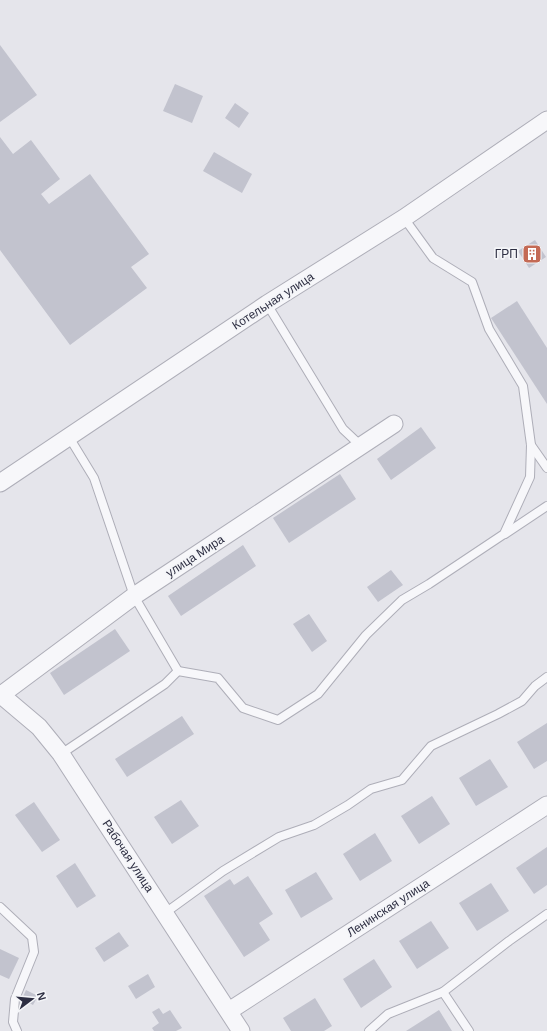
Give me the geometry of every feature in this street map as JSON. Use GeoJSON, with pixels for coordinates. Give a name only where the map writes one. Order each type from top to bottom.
{"type":"FeatureCollection","features":[{"type":"Feature","properties":{"kind":"street","name":"Котельная улица"},"geometry":{"type":"LineString","coordinates":[[0,483],[267,304],[404,218],[547,120]]}},
{"type":"Feature","properties":{"kind":"street","name":"улица Мира"},"geometry":{"type":"LineString","coordinates":[[0,694],[134,596],[362,447],[394,424]]}},
{"type":"Feature","properties":{"kind":"street","name":"Рабочая улица"},"geometry":{"type":"LineString","coordinates":[[0,694],[39,727],[61,754],[241,1031]]}},
{"type":"Feature","properties":{"kind":"street","name":"Ленинская улица"},"geometry":{"type":"LineString","coordinates":[[229,1011],[547,805]]}},
{"type":"Feature","properties":{"kind":"lane"},"geometry":{"type":"LineString","coordinates":[[404,218],[433,258],[472,282],[489,329],[523,386],[531,445],[530,477],[504,534]]}},
{"type":"Feature","properties":{"kind":"lane"},"geometry":{"type":"LineString","coordinates":[[267,304],[343,428],[362,447]]}},
{"type":"Feature","properties":{"kind":"lane"},"geometry":{"type":"LineString","coordinates":[[69,437],[94,478],[134,596],[178,671],[218,678],[243,708],[278,720],[318,694],[366,635],[402,600],[429,584],[547,506]]}},
{"type":"Feature","properties":{"kind":"lane"},"geometry":{"type":"LineString","coordinates":[[531,445],[547,468]]}},
{"type":"Feature","properties":{"kind":"lane"},"geometry":{"type":"LineString","coordinates":[[61,754],[165,684],[178,671]]}},
{"type":"Feature","properties":{"kind":"lane"},"geometry":{"type":"LineString","coordinates":[[165,913],[223,870],[279,837],[314,825],[348,805],[371,789],[402,780],[431,746],[522,701],[535,686],[547,678]]}},
{"type":"Feature","properties":{"kind":"lane"},"geometry":{"type":"LineString","coordinates":[[0,907],[32,937],[34,952],[15,1000],[13,1022],[18,1031]]}},
{"type":"Feature","properties":{"kind":"lane"},"geometry":{"type":"LineString","coordinates":[[369,1031],[388,1014],[443,992],[509,941],[547,914]]}},
{"type":"Feature","properties":{"kind":"lane"},"geometry":{"type":"LineString","coordinates":[[443,992],[469,1031]]}},
{"type":"Feature","properties":{"kind":"building"},"geometry":{"type":"Polygon","coordinates":[[[0,45],[37,95],[0,122],[0,45]]]}},
{"type":"Feature","properties":{"kind":"building"},"geometry":{"type":"Polygon","coordinates":[[[175,84],[203,96],[192,123],[163,111],[175,84]]]}},
{"type":"Feature","properties":{"kind":"building"},"geometry":{"type":"Polygon","coordinates":[[[235,103],[249,113],[239,128],[225,118],[235,103]]]}},
{"type":"Feature","properties":{"kind":"building"},"geometry":{"type":"Polygon","coordinates":[[[0,137],[13,154],[31,140],[60,179],[41,194],[49,204],[90,174],[149,254],[131,267],[147,288],[70,345],[0,250],[0,137]]]}},
{"type":"Feature","properties":{"kind":"building"},"geometry":{"type":"Polygon","coordinates":[[[214,152],[252,174],[242,193],[203,171],[214,152]]]}},
{"type":"Feature","properties":{"kind":"building","name":"ГРП"},"geometry":{"type":"Polygon","coordinates":[[[535,240],[546,257],[529,268],[518,251],[535,240]]]}},
{"type":"Feature","properties":{"kind":"building"},"geometry":{"type":"Polygon","coordinates":[[[517,301],[547,348],[547,404],[491,318],[517,301]]]}},
{"type":"Feature","properties":{"kind":"building"},"geometry":{"type":"Polygon","coordinates":[[[421,427],[436,448],[391,480],[377,459],[421,427]]]}},
{"type":"Feature","properties":{"kind":"building"},"geometry":{"type":"Polygon","coordinates":[[[340,474],[356,499],[289,543],[273,518],[340,474]]]}},
{"type":"Feature","properties":{"kind":"building"},"geometry":{"type":"Polygon","coordinates":[[[243,545],[256,566],[181,616],[168,596],[243,545]]]}},
{"type":"Feature","properties":{"kind":"building"},"geometry":{"type":"Polygon","coordinates":[[[391,570],[403,585],[378,602],[367,587],[391,570]]]}},
{"type":"Feature","properties":{"kind":"building"},"geometry":{"type":"Polygon","coordinates":[[[309,614],[327,641],[312,652],[293,624],[309,614]]]}},
{"type":"Feature","properties":{"kind":"building"},"geometry":{"type":"Polygon","coordinates":[[[115,629],[130,651],[64,695],[50,673],[115,629]]]}},
{"type":"Feature","properties":{"kind":"building"},"geometry":{"type":"Polygon","coordinates":[[[182,716],[194,734],[127,777],[115,759],[182,716]]]}},
{"type":"Feature","properties":{"kind":"building"},"geometry":{"type":"Polygon","coordinates":[[[547,723],[547,761],[534,769],[517,742],[547,723]]]}},
{"type":"Feature","properties":{"kind":"building"},"geometry":{"type":"Polygon","coordinates":[[[490,759],[508,787],[476,806],[459,778],[490,759]]]}},
{"type":"Feature","properties":{"kind":"building"},"geometry":{"type":"Polygon","coordinates":[[[432,796],[450,824],[419,844],[401,816],[432,796]]]}},
{"type":"Feature","properties":{"kind":"building"},"geometry":{"type":"Polygon","coordinates":[[[181,800],[199,826],[172,844],[154,817],[181,800]]]}},
{"type":"Feature","properties":{"kind":"building"},"geometry":{"type":"Polygon","coordinates":[[[34,802],[60,840],[42,852],[15,815],[34,802]]]}},
{"type":"Feature","properties":{"kind":"building"},"geometry":{"type":"Polygon","coordinates":[[[375,833],[392,861],[360,881],[343,854],[375,833]]]}},
{"type":"Feature","properties":{"kind":"building"},"geometry":{"type":"Polygon","coordinates":[[[547,847],[547,885],[534,894],[516,868],[547,847]]]}},
{"type":"Feature","properties":{"kind":"building"},"geometry":{"type":"Polygon","coordinates":[[[75,863],[96,896],[77,908],[56,876],[75,863]]]}},
{"type":"Feature","properties":{"kind":"building"},"geometry":{"type":"Polygon","coordinates":[[[316,872],[333,899],[301,918],[285,890],[316,872]]]}},
{"type":"Feature","properties":{"kind":"building"},"geometry":{"type":"Polygon","coordinates":[[[248,876],[273,914],[259,923],[270,940],[244,957],[204,896],[230,879],[234,885],[248,876]]]}},
{"type":"Feature","properties":{"kind":"building"},"geometry":{"type":"Polygon","coordinates":[[[491,883],[509,911],[477,931],[459,903],[491,883]]]}},
{"type":"Feature","properties":{"kind":"building"},"geometry":{"type":"Polygon","coordinates":[[[431,921],[449,948],[417,969],[399,941],[431,921]]]}},
{"type":"Feature","properties":{"kind":"building"},"geometry":{"type":"Polygon","coordinates":[[[119,932],[129,946],[104,962],[95,948],[119,932]]]}},
{"type":"Feature","properties":{"kind":"building"},"geometry":{"type":"Polygon","coordinates":[[[0,949],[19,958],[9,979],[0,975],[0,949]]]}},
{"type":"Feature","properties":{"kind":"building"},"geometry":{"type":"Polygon","coordinates":[[[374,959],[392,987],[361,1008],[343,979],[374,959]]]}},
{"type":"Feature","properties":{"kind":"building"},"geometry":{"type":"Polygon","coordinates":[[[148,974],[155,987],[136,999],[128,986],[148,974]]]}},
{"type":"Feature","properties":{"kind":"building"},"geometry":{"type":"Polygon","coordinates":[[[26,990],[38,996],[33,1005],[22,999],[26,990]]]}},
{"type":"Feature","properties":{"kind":"building"},"geometry":{"type":"Polygon","coordinates":[[[315,998],[332,1026],[324,1031],[291,1031],[283,1018],[315,998]]]}},
{"type":"Feature","properties":{"kind":"building"},"geometry":{"type":"Polygon","coordinates":[[[159,1008],[163,1014],[170,1010],[182,1028],[176,1031],[154,1031],[152,1028],[159,1023],[152,1012],[159,1008]]]}},
{"type":"Feature","properties":{"kind":"building"},"geometry":{"type":"Polygon","coordinates":[[[439,1010],[452,1031],[406,1031],[439,1010]]]}},
{"type":"Feature","properties":{"kind":"place","name":"ГРП"},"geometry":{"type":"Point","coordinates":[532,254]}}]}
